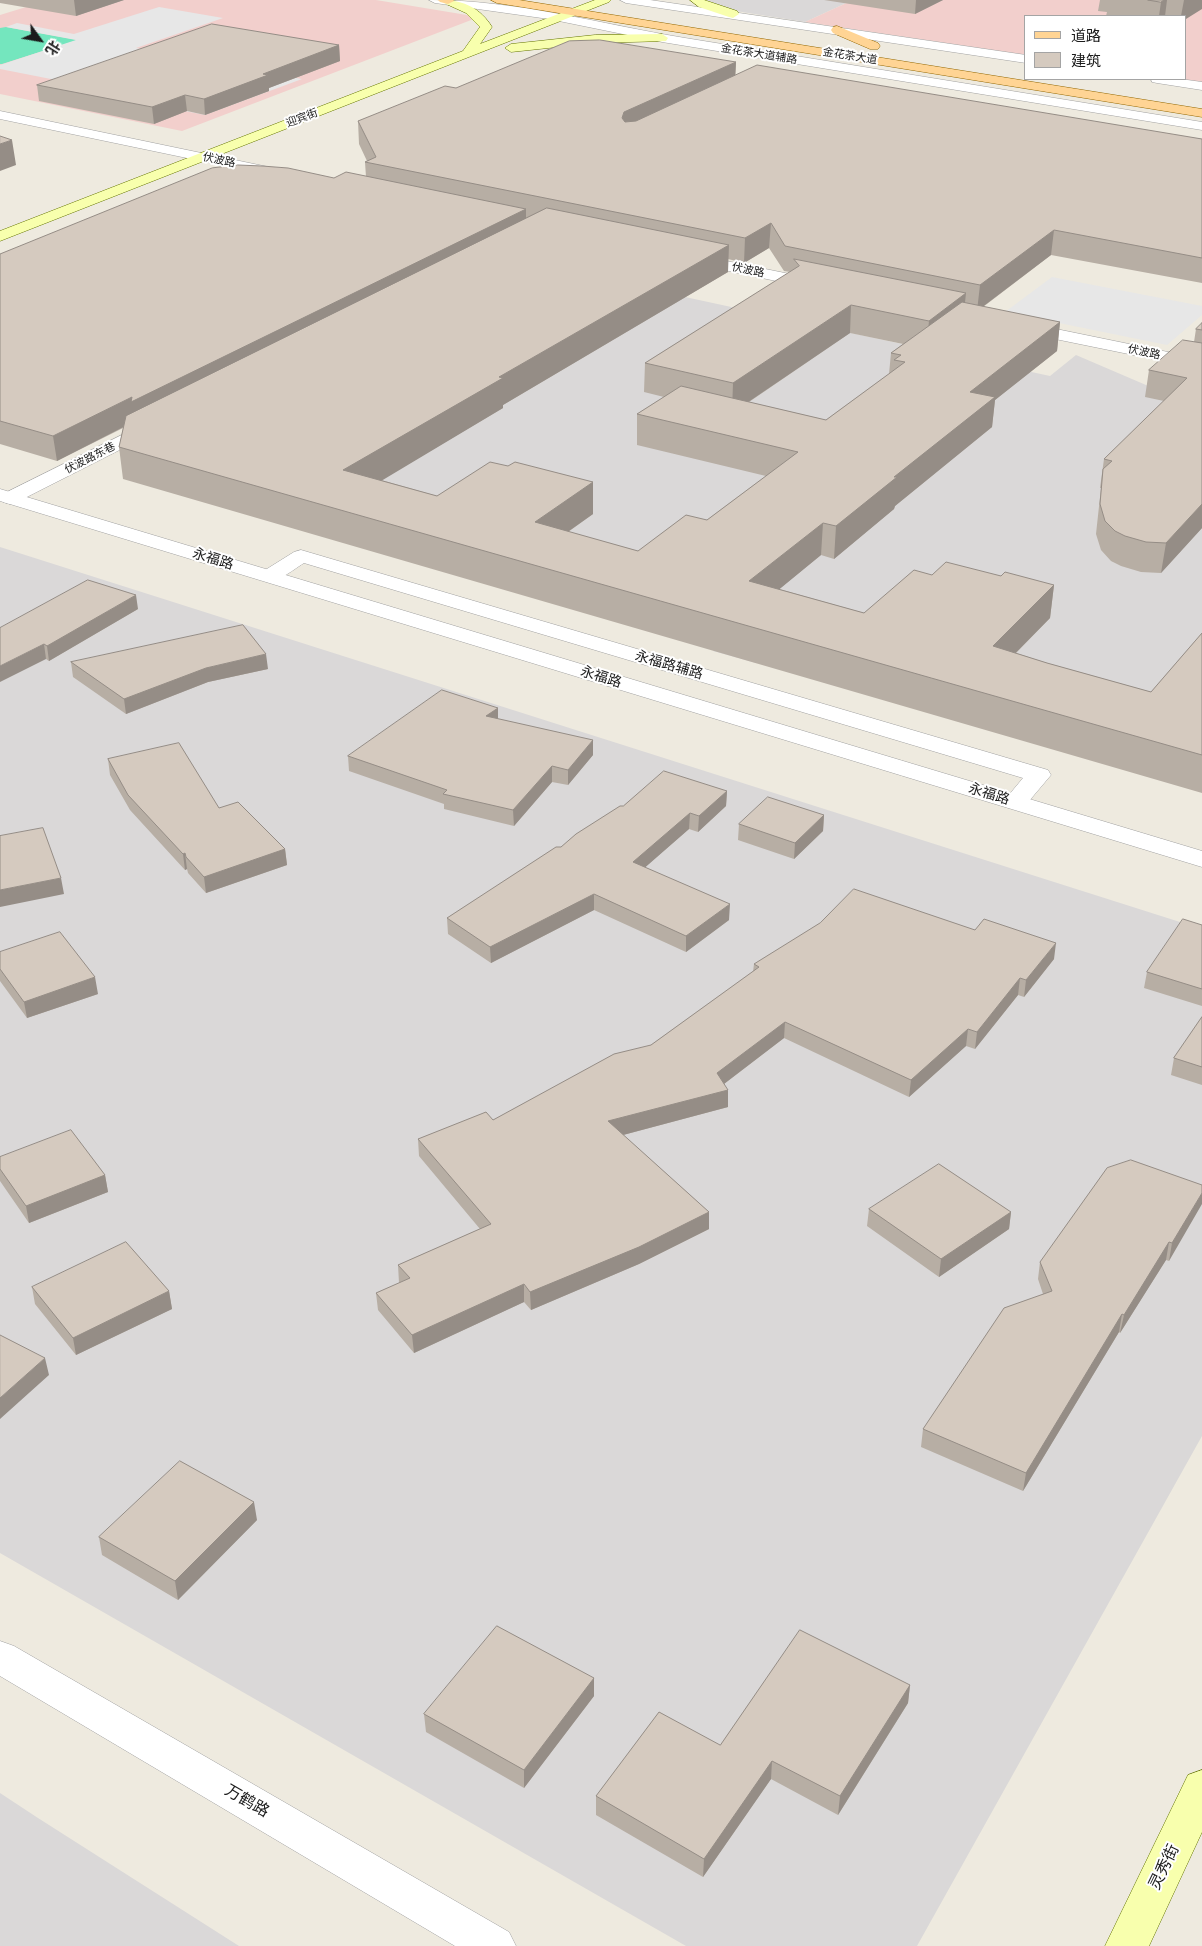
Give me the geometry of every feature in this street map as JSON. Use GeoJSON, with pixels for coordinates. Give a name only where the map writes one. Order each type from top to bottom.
{"type":"FeatureCollection","features":[{"type":"Feature","properties":{"kind":"main road","name":"金花茶大道"},"geometry":{"type":"LineString","coordinates":[[498,0],[1202,112]]}},
{"type":"Feature","properties":{"kind":"main road","name":"金花茶大道"},"geometry":{"type":"LineString","coordinates":[[580,0],[601,1],[1024,70]]}},
{"type":"Feature","properties":{"kind":"main road"},"geometry":{"type":"LineString","coordinates":[[696,0],[703,5],[734,14]]}},
{"type":"Feature","properties":{"kind":"main road"},"geometry":{"type":"LineString","coordinates":[[446,1],[470,10],[481,18],[486,27],[467,54]]}},
{"type":"Feature","properties":{"kind":"main road","name":"迎宾街"},"geometry":{"type":"LineString","coordinates":[[0,236],[601,1]]}},
{"type":"Feature","properties":{"kind":"main road"},"geometry":{"type":"LineString","coordinates":[[837,30],[874,46]]}},
{"type":"Feature","properties":{"kind":"main road"},"geometry":{"type":"LineString","coordinates":[[467,54],[594,39],[662,38],[756,41]]}},
{"type":"Feature","properties":{"kind":"main road"},"geometry":{"type":"LineString","coordinates":[[871,60],[911,79]]}},
{"type":"Feature","properties":{"kind":"main road"},"geometry":{"type":"LineString","coordinates":[[1143,88],[1202,97]]}},
{"type":"Feature","properties":{"kind":"main road","name":"灵秀街"},"geometry":{"type":"LineString","coordinates":[[1126,1946],[1202,1788]]}},
{"type":"Feature","properties":{"kind":"street","name":"金花茶大道辅路"},"geometry":{"type":"LineString","coordinates":[[435,0],[559,18],[624,29],[662,38],[1202,126]]}},
{"type":"Feature","properties":{"kind":"street"},"geometry":{"type":"LineString","coordinates":[[626,0],[695,11],[734,14],[1024,59]]}},
{"type":"Feature","properties":{"kind":"street"},"geometry":{"type":"LineString","coordinates":[[1163,80],[1202,86]]}},
{"type":"Feature","properties":{"kind":"street","name":"伏波路"},"geometry":{"type":"LineString","coordinates":[[0,115],[289,175]]}},
{"type":"Feature","properties":{"kind":"street","name":"伏波路"},"geometry":{"type":"LineString","coordinates":[[680,256],[835,288]]}},
{"type":"Feature","properties":{"kind":"street","name":"伏波路"},"geometry":{"type":"LineString","coordinates":[[1008,324],[1202,364]]}},
{"type":"Feature","properties":{"kind":"street","name":"伏波路东巷"},"geometry":{"type":"LineString","coordinates":[[5,496],[171,417]]}},
{"type":"Feature","properties":{"kind":"street","name":"永福路"},"geometry":{"type":"LineString","coordinates":[[5,496],[1202,859]]}},
{"type":"Feature","properties":{"kind":"street","name":"永福路辅路"},"geometry":{"type":"LineString","coordinates":[[269,576],[301,556],[1039,775],[1014,802]]}},
{"type":"Feature","properties":{"kind":"street","name":"万鹤路"},"geometry":{"type":"LineString","coordinates":[[0,1657],[494,1946]]}},
{"type":"Feature","properties":{"kind":"shaded area"},"geometry":{"type":"Polygon","coordinates":[[[49,0],[376,0],[479,17],[182,131],[0,94],[0,15],[49,0]]]}},
{"type":"Feature","properties":{"kind":"shaded area"},"geometry":{"type":"Polygon","coordinates":[[[705,0],[853,0],[805,22],[736,11],[705,0]]]}},
{"type":"Feature","properties":{"kind":"shaded area"},"geometry":{"type":"Polygon","coordinates":[[[853,0],[1202,0],[1202,82],[1187,80],[1187,15],[1024,15],[1024,55],[805,22],[853,0]]]}},
{"type":"Feature","properties":{"kind":"shaded area"},"geometry":{"type":"Polygon","coordinates":[[[159,7],[223,18],[136,48],[302,79],[205,115],[47,84],[56,80],[0,69],[0,65],[76,40],[6,27],[17,23],[74,34],[159,7]]]}},
{"type":"Feature","properties":{"kind":"shaded area"},"geometry":{"type":"Polygon","coordinates":[[[565,271],[1050,376],[1076,355],[1202,409],[1202,743],[797,629],[756,663],[713,651],[755,617],[207,462],[565,271]]]}},
{"type":"Feature","properties":{"kind":"shaded area"},"geometry":{"type":"Polygon","coordinates":[[[1052,277],[1202,306],[1202,315],[1167,345],[1005,312],[1052,277]]]}},
{"type":"Feature","properties":{"kind":"shaded area"},"geometry":{"type":"Polygon","coordinates":[[[0,547],[1202,929],[1202,1436],[917,1946],[686,1946],[0,1553],[0,547]]]}},
{"type":"Feature","properties":{"kind":"shaded area"},"geometry":{"type":"Polygon","coordinates":[[[0,1793],[38,1818],[239,1946],[0,1946],[0,1793]]]}},
{"type":"Feature","properties":{"kind":"green space"},"geometry":{"type":"Polygon","coordinates":[[[6,27],[78,40],[0,64],[0,28],[6,27]]]}},
{"type":"Feature","properties":{"kind":"building"},"geometry":{"type":"Polygon","coordinates":[[[1148,0],[1164,0],[1161,2],[1148,0]]]}},
{"type":"Feature","properties":{"kind":"building"},"geometry":{"type":"Polygon","coordinates":[[[212,24],[339,45],[204,99],[185,95],[152,107],[37,85],[212,24]]]}},
{"type":"Feature","properties":{"kind":"building"},"geometry":{"type":"Polygon","coordinates":[[[600,40],[736,62],[624,112],[622,118],[625,122],[636,121],[757,65],[1202,139],[1202,258],[1054,230],[980,285],[785,246],[771,223],[745,238],[365,162],[376,157],[358,121],[445,86],[456,88],[569,41],[600,40]]]}},
{"type":"Feature","properties":{"kind":"building"},"geometry":{"type":"Polygon","coordinates":[[[0,136],[12,140],[0,144],[0,136]]]}},
{"type":"Feature","properties":{"kind":"building"},"geometry":{"type":"Polygon","coordinates":[[[238,165],[288,168],[334,178],[346,172],[526,209],[131,402],[132,397],[53,436],[0,421],[0,254],[212,168],[238,165]]]}},
{"type":"Feature","properties":{"kind":"building"},"geometry":{"type":"Polygon","coordinates":[[[547,208],[729,245],[499,377],[503,378],[343,470],[437,496],[490,462],[508,466],[515,462],[593,482],[535,522],[638,551],[686,515],[707,520],[798,452],[637,414],[681,386],[826,420],[905,362],[894,360],[901,355],[891,353],[962,302],[1060,322],[970,392],[995,397],[894,477],[897,477],[836,526],[823,523],[749,581],[864,613],[914,570],[932,575],[946,562],[1001,576],[1005,572],[1054,585],[993,646],[1151,692],[1202,633],[1202,755],[119,447],[126,416],[547,208]]]}},
{"type":"Feature","properties":{"kind":"building"},"geometry":{"type":"Polygon","coordinates":[[[794,259],[966,293],[929,321],[851,305],[733,383],[645,363],[799,266],[794,259]]]}},
{"type":"Feature","properties":{"kind":"building"},"geometry":{"type":"Polygon","coordinates":[[[1202,323],[1202,330],[1196,329],[1202,323]]]}},
{"type":"Feature","properties":{"kind":"building"},"geometry":{"type":"Polygon","coordinates":[[[1183,340],[1202,343],[1202,504],[1166,543],[1146,542],[1115,531],[1105,521],[1100,504],[1103,469],[1112,461],[1104,459],[1187,378],[1149,370],[1183,340]]]}},
{"type":"Feature","properties":{"kind":"building"},"geometry":{"type":"Polygon","coordinates":[[[88,580],[136,595],[47,646],[44,644],[0,666],[0,628],[88,580]]]}},
{"type":"Feature","properties":{"kind":"building"},"geometry":{"type":"Polygon","coordinates":[[[243,625],[266,654],[206,668],[124,699],[71,662],[243,625]]]}},
{"type":"Feature","properties":{"kind":"building"},"geometry":{"type":"Polygon","coordinates":[[[442,690],[498,708],[486,716],[593,740],[568,770],[552,766],[513,810],[443,794],[447,790],[348,756],[442,690]]]}},
{"type":"Feature","properties":{"kind":"building"},"geometry":{"type":"Polygon","coordinates":[[[179,743],[219,808],[238,802],[285,849],[204,877],[186,857],[185,853],[183,854],[128,795],[108,759],[179,743]]]}},
{"type":"Feature","properties":{"kind":"building"},"geometry":{"type":"Polygon","coordinates":[[[664,771],[727,791],[699,816],[690,813],[633,862],[730,904],[686,936],[594,894],[490,947],[447,918],[556,847],[561,847],[576,834],[620,806],[623,806],[664,771]]]}},
{"type":"Feature","properties":{"kind":"building"},"geometry":{"type":"Polygon","coordinates":[[[768,797],[824,815],[795,843],[739,824],[768,797]]]}},
{"type":"Feature","properties":{"kind":"building"},"geometry":{"type":"Polygon","coordinates":[[[43,828],[61,878],[0,890],[0,836],[43,828]]]}},
{"type":"Feature","properties":{"kind":"building"},"geometry":{"type":"Polygon","coordinates":[[[854,889],[975,930],[984,919],[1056,943],[1026,980],[1020,978],[977,1032],[968,1029],[911,1080],[785,1022],[717,1073],[728,1090],[608,1121],[709,1212],[639,1247],[530,1292],[524,1284],[412,1335],[376,1293],[410,1278],[398,1265],[491,1224],[418,1139],[486,1112],[493,1120],[614,1054],[651,1045],[759,967],[754,964],[820,923],[854,889]]]}},
{"type":"Feature","properties":{"kind":"building"},"geometry":{"type":"Polygon","coordinates":[[[1183,919],[1202,925],[1202,989],[1147,972],[1183,919]]]}},
{"type":"Feature","properties":{"kind":"building"},"geometry":{"type":"Polygon","coordinates":[[[60,932],[95,977],[24,1002],[0,969],[0,952],[60,932]]]}},
{"type":"Feature","properties":{"kind":"building"},"geometry":{"type":"Polygon","coordinates":[[[1202,1017],[1202,1067],[1174,1058],[1202,1017]]]}},
{"type":"Feature","properties":{"kind":"building"},"geometry":{"type":"Polygon","coordinates":[[[71,1130],[105,1175],[26,1206],[0,1169],[0,1157],[71,1130]]]}},
{"type":"Feature","properties":{"kind":"building"},"geometry":{"type":"Polygon","coordinates":[[[1131,1160],[1202,1185],[1202,1193],[1172,1243],[1169,1242],[1124,1315],[1122,1314],[1026,1473],[923,1429],[1004,1308],[1052,1291],[1040,1262],[1107,1168],[1131,1160]]]}},
{"type":"Feature","properties":{"kind":"building"},"geometry":{"type":"Polygon","coordinates":[[[939,1164],[1011,1212],[941,1259],[869,1209],[939,1164]]]}},
{"type":"Feature","properties":{"kind":"building"},"geometry":{"type":"Polygon","coordinates":[[[126,1242],[169,1291],[73,1338],[32,1287],[126,1242]]]}},
{"type":"Feature","properties":{"kind":"building"},"geometry":{"type":"Polygon","coordinates":[[[0,1335],[45,1358],[0,1398],[0,1335]]]}},
{"type":"Feature","properties":{"kind":"building"},"geometry":{"type":"Polygon","coordinates":[[[180,1461],[254,1502],[175,1581],[99,1537],[180,1461]]]}},
{"type":"Feature","properties":{"kind":"building"},"geometry":{"type":"Polygon","coordinates":[[[497,1626],[594,1678],[524,1770],[424,1714],[497,1626]]]}},
{"type":"Feature","properties":{"kind":"building"},"geometry":{"type":"Polygon","coordinates":[[[800,1630],[910,1685],[840,1796],[772,1761],[704,1859],[596,1796],[659,1712],[720,1745],[800,1630]]]}}]}
